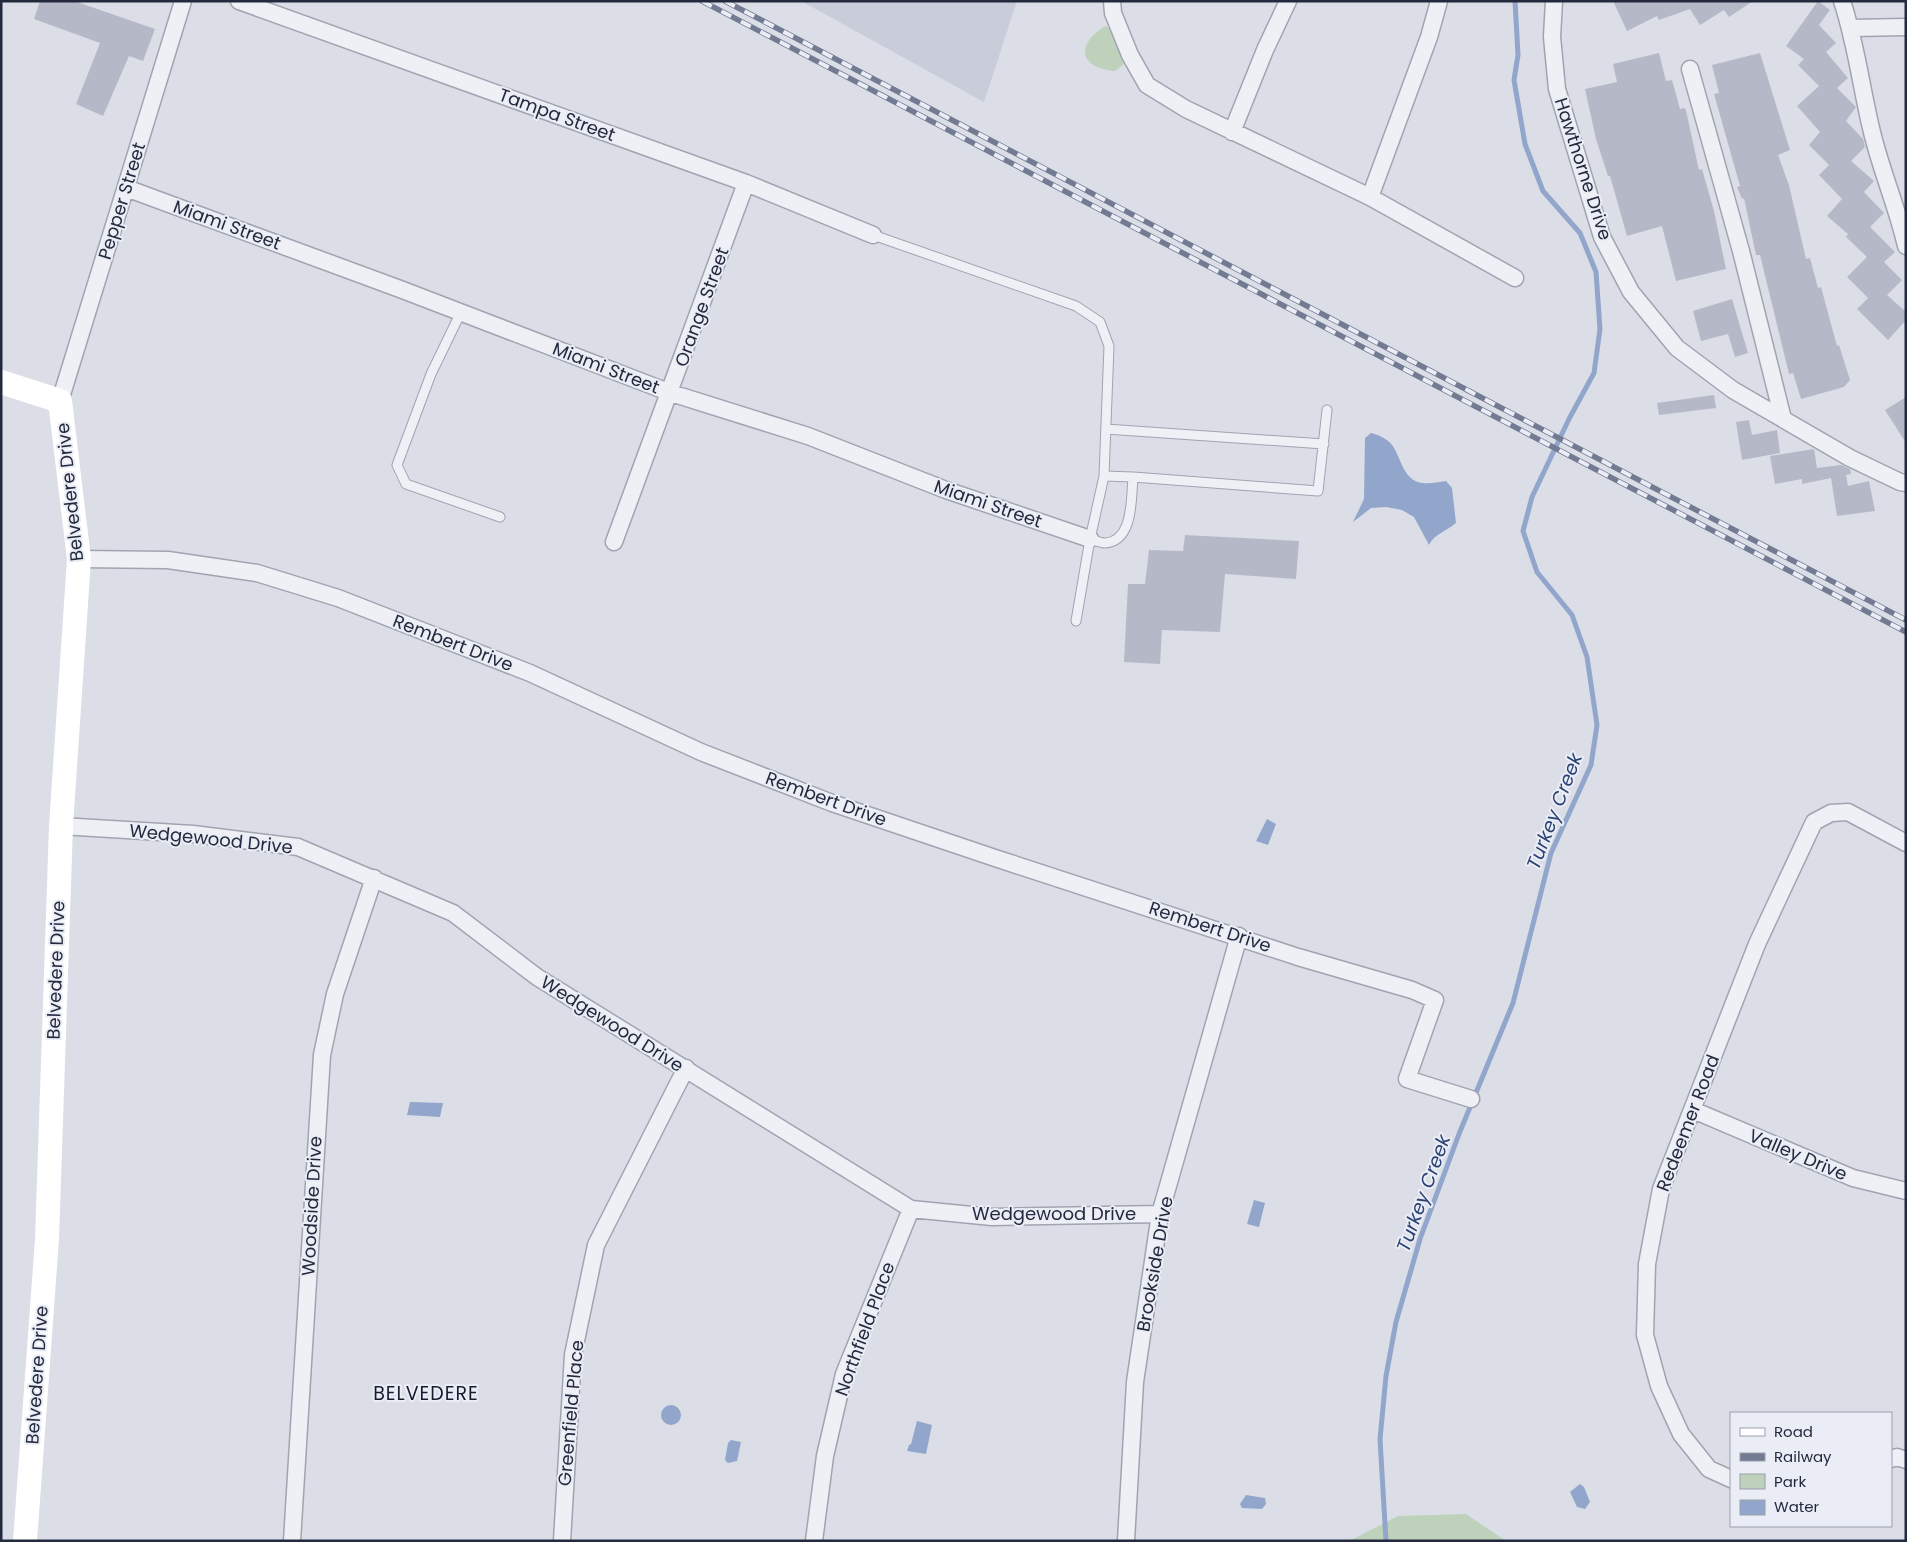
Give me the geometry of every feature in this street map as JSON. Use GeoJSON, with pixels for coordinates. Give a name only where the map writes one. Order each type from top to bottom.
{"type":"FeatureCollection","features":[{"type":"Feature","properties":{"kind":"street","name":"Pepper Street"},"geometry":{"type":"LineString","coordinates":[[60,401],[183,1]]}},
{"type":"Feature","properties":{"kind":"street","name":"Tampa Street"},"geometry":{"type":"LineString","coordinates":[[239,1],[746,184],[873,235]]}},
{"type":"Feature","properties":{"kind":"street"},"geometry":{"type":"LineString","coordinates":[[1112,1],[1113,13],[1130,55],[1148,85],[1186,109],[1370,197],[1515,278]]}},
{"type":"Feature","properties":{"kind":"street"},"geometry":{"type":"LineString","coordinates":[[1232,132],[1265,50],[1288,1]]}},
{"type":"Feature","properties":{"kind":"street"},"geometry":{"type":"LineString","coordinates":[[1370,197],[1429,37],[1439,1]]}},
{"type":"Feature","properties":{"kind":"street","name":"Hawthorne Drive"},"geometry":{"type":"LineString","coordinates":[[1554,1],[1552,37],[1557,89],[1602,237],[1631,292],[1677,348],[1733,390],[1850,458],[1900,482],[1906,483]]}},
{"type":"Feature","properties":{"kind":"street"},"geometry":{"type":"LineString","coordinates":[[1842,1],[1851,28],[1871,130],[1902,209],[1906,246]]}},
{"type":"Feature","properties":{"kind":"street"},"geometry":{"type":"LineString","coordinates":[[1851,28],[1906,27]]}},
{"type":"Feature","properties":{"kind":"street"},"geometry":{"type":"LineString","coordinates":[[1690,69],[1741,251],[1783,419]]}},
{"type":"Feature","properties":{"kind":"street","name":"Orange Street"},"geometry":{"type":"LineString","coordinates":[[614,542],[671,393],[746,184]]}},
{"type":"Feature","properties":{"kind":"street","name":"Miami Street"},"geometry":{"type":"LineString","coordinates":[[126,188],[460,312],[671,393],[808,436],[946,490],[1090,539]]}},
{"type":"Feature","properties":{"kind":"street"},"geometry":{"type":"LineString","coordinates":[[1,382],[60,401]]}},
{"type":"Feature","properties":{"kind":"street","name":"Belvedere Drive"},"geometry":{"type":"LineString","coordinates":[[26,1541],[47,1239],[61,826],[79,559],[60,401]]}},
{"type":"Feature","properties":{"kind":"street","name":"Rembert Drive"},"geometry":{"type":"LineString","coordinates":[[79,559],[168,560],[257,573],[338,598],[530,673],[701,752],[832,802],[998,859],[1298,956],[1412,990],[1435,1000],[1407,1079],[1471,1100]]}},
{"type":"Feature","properties":{"kind":"street","name":"Redeemer Road"},"geometry":{"type":"LineString","coordinates":[[1730,1480],[1709,1469],[1681,1434],[1659,1386],[1645,1335],[1647,1264],[1661,1189],[1757,944],[1814,822],[1831,812],[1848,812],[1906,843]]}},
{"type":"Feature","properties":{"kind":"street","name":"Wedgewood Drive"},"geometry":{"type":"LineString","coordinates":[[61,826],[193,834],[298,847],[453,913],[537,977],[911,1209],[992,1217],[1160,1214]]}},
{"type":"Feature","properties":{"kind":"street","name":"Woodside Drive"},"geometry":{"type":"LineString","coordinates":[[292,1541],[322,1055],[335,994],[374,878]]}},
{"type":"Feature","properties":{"kind":"street","name":"Brookside Drive"},"geometry":{"type":"LineString","coordinates":[[1126,1541],[1135,1382],[1160,1214],[1239,936]]}},
{"type":"Feature","properties":{"kind":"street","name":"Greenfield Place"},"geometry":{"type":"LineString","coordinates":[[562,1541],[573,1355],[596,1244],[686,1068]]}},
{"type":"Feature","properties":{"kind":"street","name":"Valley Drive"},"geometry":{"type":"LineString","coordinates":[[1693,1110],[1853,1178],[1906,1191]]}},
{"type":"Feature","properties":{"kind":"street","name":"Northfield Place"},"geometry":{"type":"LineString","coordinates":[[814,1541],[825,1456],[844,1374],[911,1209]]}},
{"type":"Feature","properties":{"kind":"street"},"geometry":{"type":"LineString","coordinates":[[1892,1459],[1897,1457],[1906,1460]]}},
{"type":"Feature","properties":{"kind":"lane"},"geometry":{"type":"LineString","coordinates":[[873,235],[1076,306],[1100,322],[1109,346],[1104,476],[1090,539],[1076,621]]}},
{"type":"Feature","properties":{"kind":"lane"},"geometry":{"type":"LineString","coordinates":[[460,312],[431,374],[397,465],[406,484],[500,517]]}},
{"type":"Feature","properties":{"kind":"lane"},"geometry":{"type":"LineString","coordinates":[[1104,476],[1318,490],[1327,410]]}},
{"type":"Feature","properties":{"kind":"lane"},"geometry":{"type":"LineString","coordinates":[[1106,429],[1324,444]]}},
{"type":"Feature","properties":{"kind":"lane"},"geometry":{"type":"LineString","coordinates":[[1090,539],[1105,543],[1117,539],[1128,527],[1133,477]]}},
{"type":"Feature","properties":{"kind":"shaded area"},"geometry":{"type":"Polygon","coordinates":[[[801,1],[1017,1],[984,102],[801,1]]]}},
{"type":"Feature","properties":{"kind":"green space"},"geometry":{"type":"Polygon","coordinates":[[[1105,26],[1110,28],[1124,64],[1115,71],[1094,65],[1085,54],[1085,48],[1089,41],[1095,33],[1105,26]]]}},
{"type":"Feature","properties":{"kind":"green space"},"geometry":{"type":"Polygon","coordinates":[[[1466,1514],[1506,1541],[1349,1541],[1398,1516],[1466,1514]]]}},
{"type":"Feature","properties":{"kind":"water"},"geometry":{"type":"Polygon","coordinates":[[[1371,433],[1382,437],[1390,443],[1406,473],[1415,481],[1428,483],[1446,481],[1452,488],[1456,523],[1437,535],[1429,545],[1414,517],[1402,510],[1386,507],[1371,508],[1353,522],[1364,499],[1365,438],[1371,433]]]}},
{"type":"Feature","properties":{"kind":"water"},"geometry":{"type":"Polygon","coordinates":[[[1267,819],[1276,824],[1268,845],[1256,841],[1267,819]]]}},
{"type":"Feature","properties":{"kind":"water"},"geometry":{"type":"Polygon","coordinates":[[[410,1102],[443,1103],[440,1117],[407,1115],[410,1102]]]}},
{"type":"Feature","properties":{"kind":"water"},"geometry":{"type":"Polygon","coordinates":[[[1254,1200],[1265,1203],[1259,1227],[1247,1224],[1254,1200]]]}},
{"type":"Feature","properties":{"kind":"water"},"geometry":{"type":"Polygon","coordinates":[[[671,1405],[678,1408],[681,1415],[678,1422],[671,1425],[664,1422],[661,1415],[664,1408],[671,1405]]]}},
{"type":"Feature","properties":{"kind":"water"},"geometry":{"type":"Polygon","coordinates":[[[917,1421],[932,1425],[926,1454],[907,1451],[911,1444],[917,1421]]]}},
{"type":"Feature","properties":{"kind":"water"},"geometry":{"type":"Polygon","coordinates":[[[731,1440],[741,1442],[737,1461],[728,1463],[725,1460],[728,1443],[731,1440]]]}},
{"type":"Feature","properties":{"kind":"water"},"geometry":{"type":"Polygon","coordinates":[[[1580,1484],[1584,1487],[1590,1502],[1585,1509],[1577,1507],[1570,1492],[1580,1484]]]}},
{"type":"Feature","properties":{"kind":"water"},"geometry":{"type":"Polygon","coordinates":[[[1246,1495],[1265,1498],[1266,1504],[1262,1509],[1242,1508],[1240,1504],[1246,1495]]]}},
{"type":"Feature","properties":{"kind":"building"},"geometry":{"type":"Polygon","coordinates":[[[40,1],[74,1],[155,29],[143,61],[129,56],[103,116],[76,104],[100,43],[34,19],[40,1]]]}},
{"type":"Feature","properties":{"kind":"building"},"geometry":{"type":"Polygon","coordinates":[[[1613,1],[1753,1],[1729,17],[1724,10],[1700,25],[1690,9],[1659,20],[1657,16],[1627,31],[1613,1]]]}},
{"type":"Feature","properties":{"kind":"building"},"geometry":{"type":"Polygon","coordinates":[[[1818,1],[1830,10],[1819,25],[1836,43],[1826,52],[1848,78],[1837,88],[1856,107],[1846,121],[1863,139],[1865,147],[1851,161],[1874,181],[1864,192],[1884,213],[1870,227],[1895,252],[1884,262],[1902,280],[1887,295],[1906,312],[1906,320],[1888,340],[1857,309],[1868,298],[1847,277],[1867,257],[1846,237],[1848,234],[1827,216],[1842,199],[1819,175],[1829,165],[1809,145],[1820,132],[1797,106],[1819,86],[1798,65],[1804,59],[1786,46],[1818,1]]]}},
{"type":"Feature","properties":{"kind":"building"},"geometry":{"type":"Polygon","coordinates":[[[1659,53],[1666,81],[1672,80],[1680,109],[1685,108],[1699,170],[1702,169],[1714,211],[1726,269],[1676,281],[1662,226],[1627,236],[1610,176],[1608,176],[1596,139],[1585,89],[1617,82],[1613,64],[1659,53]]]}},
{"type":"Feature","properties":{"kind":"building"},"geometry":{"type":"Polygon","coordinates":[[[1760,53],[1790,150],[1778,155],[1789,185],[1806,259],[1810,258],[1818,288],[1821,287],[1837,346],[1839,345],[1850,380],[1844,387],[1801,399],[1793,373],[1789,374],[1760,255],[1756,255],[1744,198],[1742,199],[1737,187],[1740,186],[1714,94],[1719,93],[1712,65],[1760,53]]]}},
{"type":"Feature","properties":{"kind":"building"},"geometry":{"type":"Polygon","coordinates":[[[1732,299],[1748,353],[1735,357],[1728,334],[1701,341],[1693,311],[1732,299]]]}},
{"type":"Feature","properties":{"kind":"building"},"geometry":{"type":"Polygon","coordinates":[[[1714,395],[1716,408],[1659,415],[1657,403],[1714,395]]]}},
{"type":"Feature","properties":{"kind":"building"},"geometry":{"type":"Polygon","coordinates":[[[1906,397],[1906,443],[1885,410],[1906,397]]]}},
{"type":"Feature","properties":{"kind":"building"},"geometry":{"type":"Polygon","coordinates":[[[1749,420],[1752,435],[1777,430],[1780,453],[1742,460],[1736,422],[1749,420]]]}},
{"type":"Feature","properties":{"kind":"building"},"geometry":{"type":"Polygon","coordinates":[[[1814,449],[1817,468],[1841,465],[1850,469],[1851,474],[1846,475],[1848,486],[1869,481],[1875,511],[1837,516],[1831,478],[1802,484],[1802,479],[1775,484],[1770,456],[1814,449]]]}},
{"type":"Feature","properties":{"kind":"building"},"geometry":{"type":"Polygon","coordinates":[[[1185,535],[1299,541],[1296,579],[1225,574],[1220,632],[1162,630],[1160,664],[1124,662],[1128,584],[1145,584],[1149,550],[1183,551],[1185,535]]]}},
{"type":"Feature","properties":{"kind":"waterway","name":"Turkey Creek"},"geometry":{"type":"LineString","coordinates":[[1386,1541],[1380,1439],[1386,1376],[1396,1322],[1420,1239],[1459,1134],[1513,1003],[1551,853],[1591,765],[1597,725],[1587,657],[1572,615],[1537,572],[1523,531],[1532,497],[1569,419],[1594,373],[1600,329],[1596,272],[1580,233],[1543,191],[1525,144],[1514,80],[1518,55],[1515,1]]}},
{"type":"Feature","properties":{"kind":"railway"},"geometry":{"type":"LineString","coordinates":[[702,1],[1906,632]]}},
{"type":"Feature","properties":{"kind":"railway"},"geometry":{"type":"LineString","coordinates":[[725,1],[1906,620]]}},
{"type":"Feature","properties":{"kind":"district","name":"BELVEDERE"},"geometry":{"type":"Point","coordinates":[426,1393]}}]}
